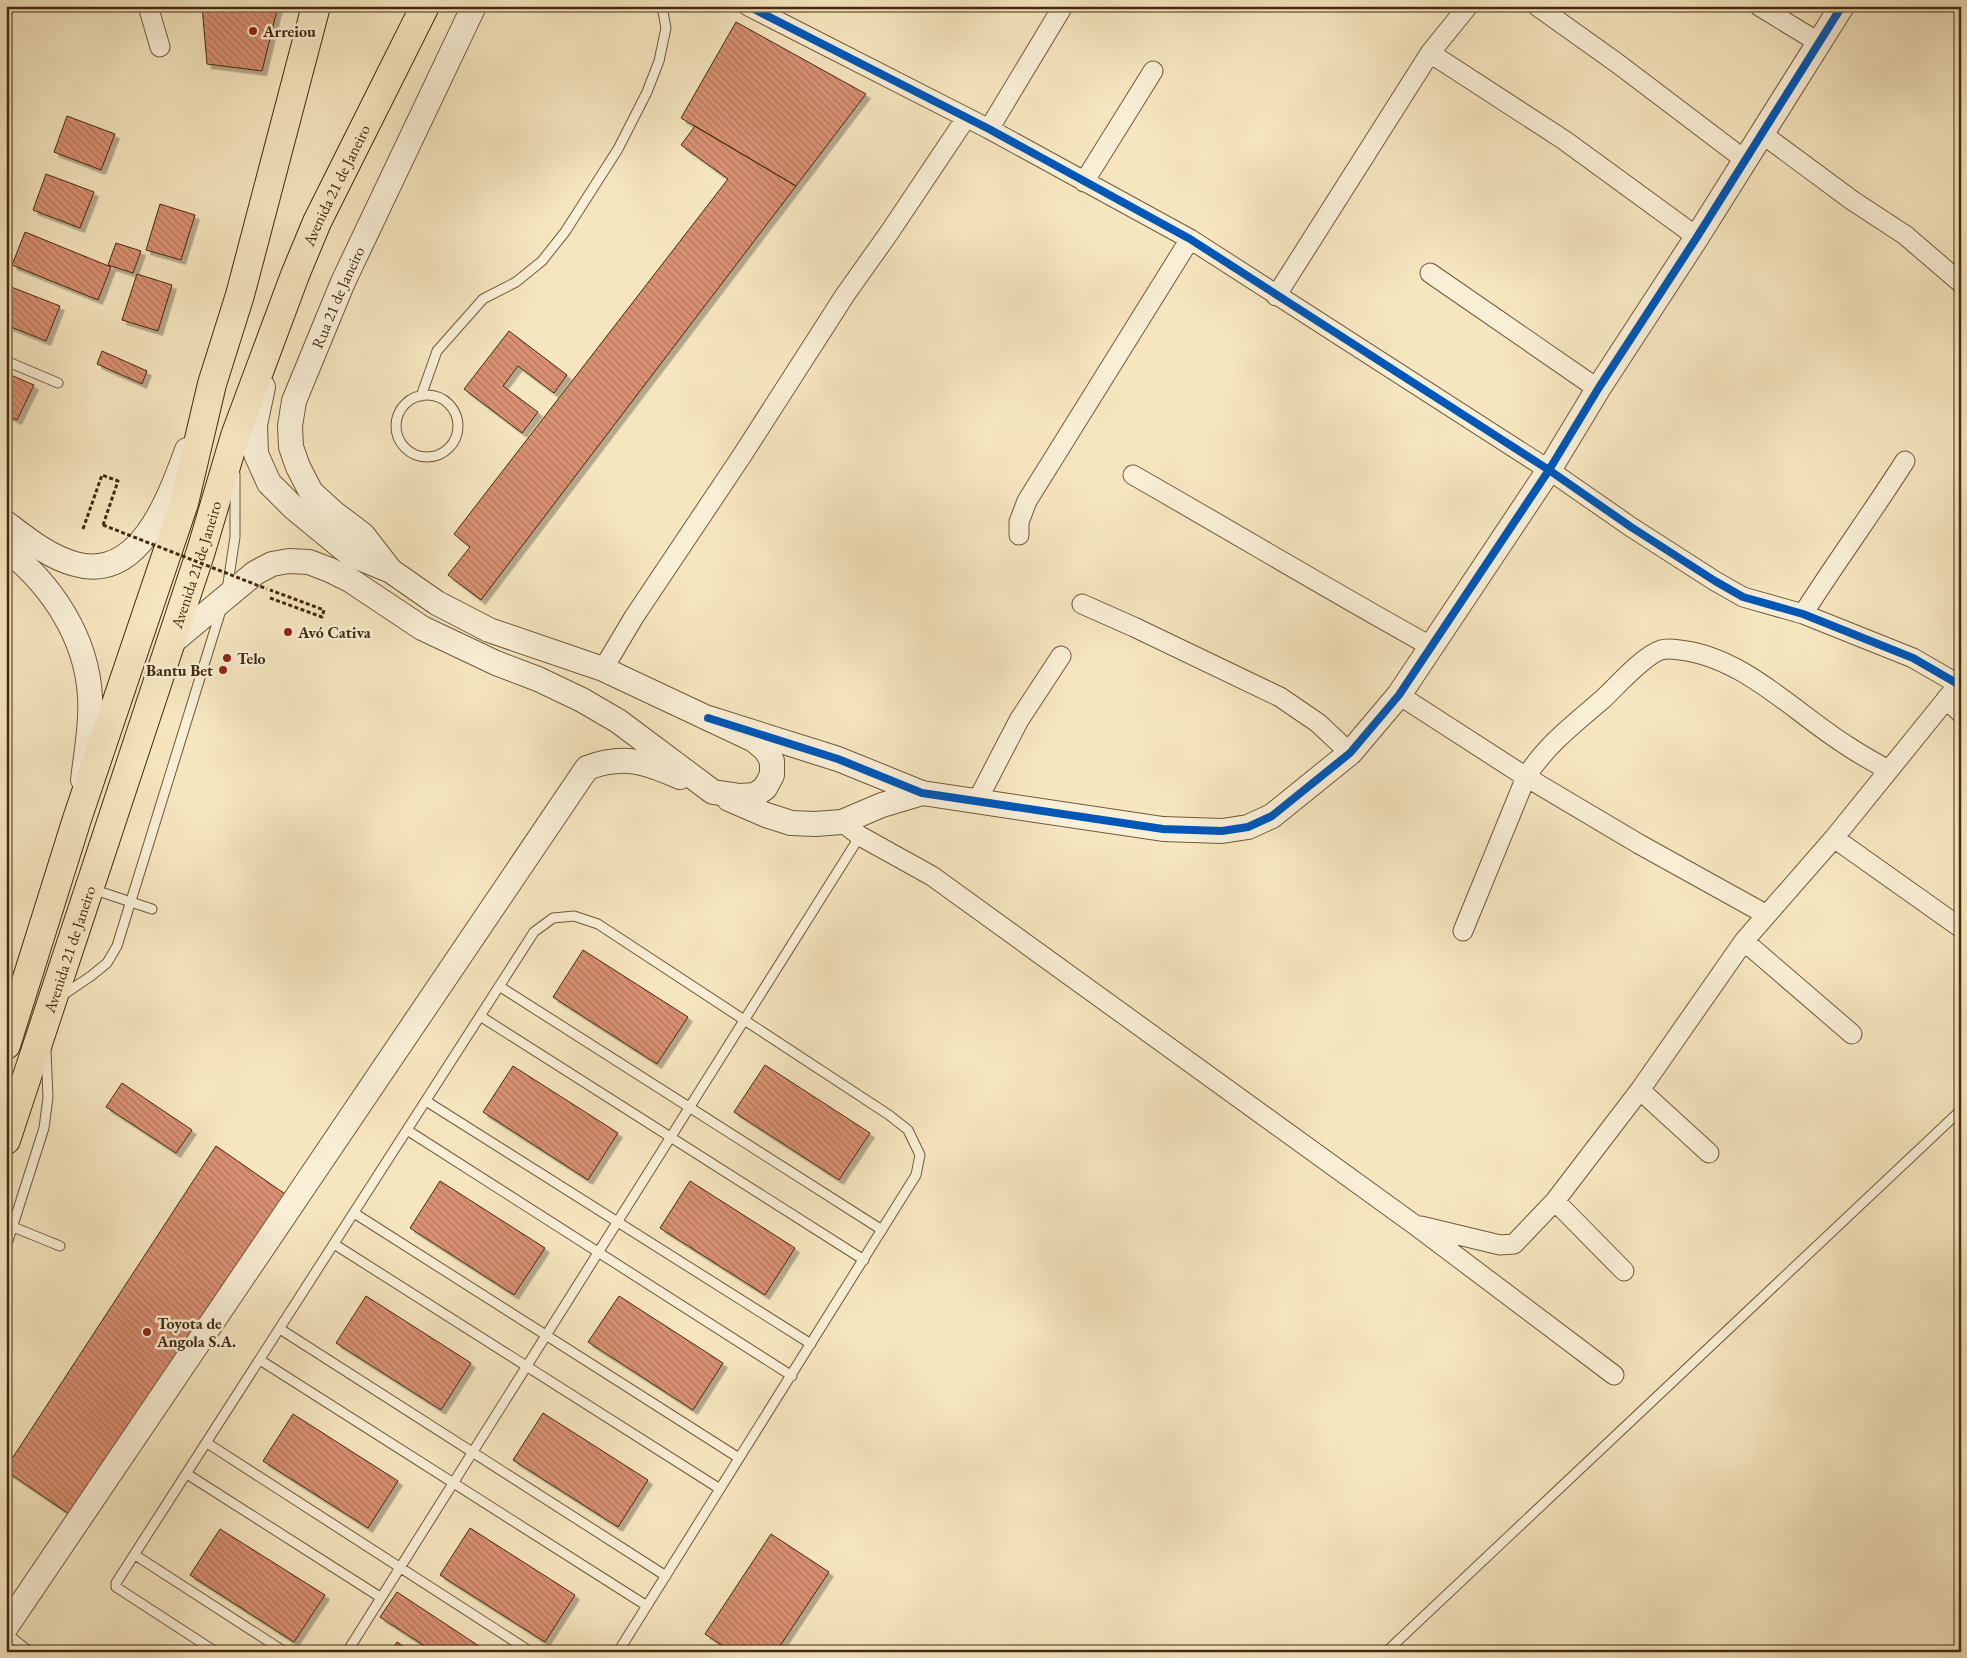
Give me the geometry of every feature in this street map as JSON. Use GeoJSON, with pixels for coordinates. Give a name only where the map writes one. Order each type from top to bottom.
{"type":"FeatureCollection","features":[{"type":"Feature","properties":{"kind":"main road","name":"Avenida 21 de Janeiro"},"geometry":{"type":"LineString","coordinates":[[6,1045],[14,992],[77,819],[184,503],[212,384],[240,295],[316,6]]}},
{"type":"Feature","properties":{"kind":"main road","name":"Avenida 21 de Janeiro"},"geometry":{"type":"LineString","coordinates":[[6,1140],[170,643],[235,436],[278,320],[318,222],[425,6]]}},
{"type":"Feature","properties":{"kind":"street"},"geometry":{"type":"LineString","coordinates":[[148,6],[160,47]]}},
{"type":"Feature","properties":{"kind":"street","name":"Rua 21 de Janeiro"},"geometry":{"type":"LineString","coordinates":[[391,571],[363,535],[334,514],[312,492],[298,468],[291,447],[290,426],[294,401],[343,282],[474,6]]}},
{"type":"Feature","properties":{"kind":"street"},"geometry":{"type":"LineString","coordinates":[[748,6],[989,129],[1190,238],[1276,296],[1549,470],[1631,527],[1729,589],[1762,604],[1803,614],[1913,658],[1955,688],[1961,713]]}},
{"type":"Feature","properties":{"kind":"street"},"geometry":{"type":"LineString","coordinates":[[989,129],[1063,6]]}},
{"type":"Feature","properties":{"kind":"street"},"geometry":{"type":"LineString","coordinates":[[1276,296],[1430,53],[1468,6]]}},
{"type":"Feature","properties":{"kind":"street"},"geometry":{"type":"LineString","coordinates":[[1537,6],[1617,63],[1745,160]]}},
{"type":"Feature","properties":{"kind":"street"},"geometry":{"type":"LineString","coordinates":[[1759,6],[1818,42]]}},
{"type":"Feature","properties":{"kind":"street"},"geometry":{"type":"LineString","coordinates":[[708,718],[838,759],[922,794],[1163,829],[1222,831],[1248,827],[1272,816],[1350,753],[1399,695],[1549,470],[1598,389],[1697,237],[1842,6]]}},
{"type":"Feature","properties":{"kind":"street"},"geometry":{"type":"LineString","coordinates":[[1430,53],[1564,140],[1697,237]]}},
{"type":"Feature","properties":{"kind":"street"},"geometry":{"type":"LineString","coordinates":[[1084,182],[1153,71]]}},
{"type":"Feature","properties":{"kind":"street"},"geometry":{"type":"LineString","coordinates":[[603,669],[634,617],[743,454],[845,295],[889,234],[966,118]]}},
{"type":"Feature","properties":{"kind":"street"},"geometry":{"type":"LineString","coordinates":[[1762,133],[1853,201],[1905,236],[1961,283]]}},
{"type":"Feature","properties":{"kind":"street"},"geometry":{"type":"LineString","coordinates":[[1019,535],[1019,522],[1027,501],[1190,238]]}},
{"type":"Feature","properties":{"kind":"street"},"geometry":{"type":"LineString","coordinates":[[1430,273],[1598,389]]}},
{"type":"Feature","properties":{"kind":"street"},"geometry":{"type":"LineString","coordinates":[[170,643],[255,572],[272,564],[289,561],[309,562],[350,580],[422,628],[582,700],[618,721],[714,792],[740,796],[755,795],[765,788],[772,775],[772,761],[766,750],[754,740],[603,669],[489,630],[437,604],[391,571],[350,554],[294,508],[269,483],[256,454],[255,425],[278,320]]}},
{"type":"Feature","properties":{"kind":"street"},"geometry":{"type":"LineString","coordinates":[[6,523],[36,545],[74,564],[106,565],[125,556],[148,534],[168,497],[212,384]]}},
{"type":"Feature","properties":{"kind":"street"},"geometry":{"type":"LineString","coordinates":[[1803,614],[1905,461]]}},
{"type":"Feature","properties":{"kind":"street"},"geometry":{"type":"LineString","coordinates":[[1134,474],[1341,597],[1432,647]]}},
{"type":"Feature","properties":{"kind":"street"},"geometry":{"type":"LineString","coordinates":[[6,549],[23,562],[53,597],[74,633],[85,662],[89,684],[90,719],[77,819]]}},
{"type":"Feature","properties":{"kind":"street"},"geometry":{"type":"LineString","coordinates":[[1082,604],[1134,627],[1280,698],[1318,723],[1350,753]]}},
{"type":"Feature","properties":{"kind":"street"},"geometry":{"type":"LineString","coordinates":[[1463,931],[1526,777],[1538,759],[1558,738],[1642,662],[1658,650],[1670,648],[1696,652],[1721,660],[1746,674],[1846,746],[1888,770]]}},
{"type":"Feature","properties":{"kind":"street"},"geometry":{"type":"LineString","coordinates":[[977,801],[1019,720],[1061,656]]}},
{"type":"Feature","properties":{"kind":"street"},"geometry":{"type":"LineString","coordinates":[[1415,1225],[1500,1245],[1509,1246],[1514,1244],[1556,1201],[1640,1090],[1744,941],[1834,838],[1955,688]]}},
{"type":"Feature","properties":{"kind":"street"},"geometry":{"type":"LineString","coordinates":[[1399,695],[1526,777],[1639,844],[1766,915]]}},
{"type":"Feature","properties":{"kind":"street"},"geometry":{"type":"LineString","coordinates":[[6,1627],[587,768],[604,761],[625,760],[648,763],[766,815],[791,823],[842,822],[882,805],[922,794]]}},
{"type":"Feature","properties":{"kind":"street"},"geometry":{"type":"LineString","coordinates":[[842,822],[860,836],[932,876],[1415,1225],[1614,1375]]}},
{"type":"Feature","properties":{"kind":"street"},"geometry":{"type":"LineString","coordinates":[[1834,838],[1961,928]]}},
{"type":"Feature","properties":{"kind":"street"},"geometry":{"type":"LineString","coordinates":[[1744,941],[1852,1034]]}},
{"type":"Feature","properties":{"kind":"street"},"geometry":{"type":"LineString","coordinates":[[1640,1090],[1709,1153]]}},
{"type":"Feature","properties":{"kind":"street"},"geometry":{"type":"LineString","coordinates":[[1556,1201],[1624,1270]]}},
{"type":"Feature","properties":{"kind":"lane"},"geometry":{"type":"LineString","coordinates":[[421,396],[431,395],[449,403],[455,411],[458,420],[459,430],[456,440],[442,454],[432,457],[421,457],[411,453],[400,442],[396,426],[398,416],[403,407],[411,400],[421,396],[437,351],[483,299],[516,282],[542,261],[565,232],[618,149],[647,92],[659,61],[666,28],[660,6]]}},
{"type":"Feature","properties":{"kind":"lane"},"geometry":{"type":"LineString","coordinates":[[6,361],[58,382]]}},
{"type":"Feature","properties":{"kind":"lane"},"geometry":{"type":"LineString","coordinates":[[6,1247],[44,1128],[48,1097],[48,1014],[107,963],[117,946],[225,597],[235,537],[235,436]]}},
{"type":"Feature","properties":{"kind":"lane"},"geometry":{"type":"LineString","coordinates":[[347,1652],[860,836]]}},
{"type":"Feature","properties":{"kind":"lane"},"geometry":{"type":"LineString","coordinates":[[89,888],[152,909]]}},
{"type":"Feature","properties":{"kind":"lane"},"geometry":{"type":"LineString","coordinates":[[216,1652],[116,1587],[116,1583],[534,932],[553,918],[574,916],[598,924],[889,1115],[908,1130],[920,1155],[916,1176],[618,1652]]}},
{"type":"Feature","properties":{"kind":"lane"},"geometry":{"type":"LineString","coordinates":[[499,986],[882,1230]]}},
{"type":"Feature","properties":{"kind":"lane"},"geometry":{"type":"LineString","coordinates":[[480,1016],[864,1260]]}},
{"type":"Feature","properties":{"kind":"lane"},"geometry":{"type":"LineString","coordinates":[[426,1101],[811,1344]]}},
{"type":"Feature","properties":{"kind":"lane"},"geometry":{"type":"LineString","coordinates":[[1386,1652],[1961,1110]]}},
{"type":"Feature","properties":{"kind":"lane"},"geometry":{"type":"LineString","coordinates":[[407,1130],[792,1376]]}},
{"type":"Feature","properties":{"kind":"lane"},"geometry":{"type":"LineString","coordinates":[[354,1213],[740,1458]]}},
{"type":"Feature","properties":{"kind":"lane"},"geometry":{"type":"LineString","coordinates":[[13,1227],[60,1246]]}},
{"type":"Feature","properties":{"kind":"lane"},"geometry":{"type":"LineString","coordinates":[[334,1244],[720,1489]]}},
{"type":"Feature","properties":{"kind":"lane"},"geometry":{"type":"LineString","coordinates":[[280,1329],[666,1576]]}},
{"type":"Feature","properties":{"kind":"lane"},"geometry":{"type":"LineString","coordinates":[[260,1360],[647,1606]]}},
{"type":"Feature","properties":{"kind":"lane"},"geometry":{"type":"LineString","coordinates":[[207,1443],[531,1652]]}},
{"type":"Feature","properties":{"kind":"lane"},"geometry":{"type":"LineString","coordinates":[[187,1474],[380,1598]]}},
{"type":"Feature","properties":{"kind":"lane"},"geometry":{"type":"LineString","coordinates":[[135,1555],[285,1652]]}},
{"type":"Feature","properties":{"kind":"lane"},"geometry":{"type":"LineString","coordinates":[[6,1633],[30,1652]]}},
{"type":"Feature","properties":{"kind":"path"},"geometry":{"type":"LineString","coordinates":[[83,529],[102,475],[118,481],[103,525],[324,610],[322,617],[270,598]]}},
{"type":"Feature","properties":{"kind":"building"},"geometry":{"type":"Polygon","coordinates":[[[202,6],[278,6],[262,71],[207,64],[202,6]]]}},
{"type":"Feature","properties":{"kind":"building"},"geometry":{"type":"Polygon","coordinates":[[[736,22],[866,94],[796,186],[681,118],[736,22]]]}},
{"type":"Feature","properties":{"kind":"building"},"geometry":{"type":"Polygon","coordinates":[[[67,116],[115,134],[101,170],[54,152],[67,116]]]}},
{"type":"Feature","properties":{"kind":"building"},"geometry":{"type":"Polygon","coordinates":[[[695,126],[796,186],[481,600],[448,575],[470,547],[454,534],[728,179],[681,145],[695,126]]]}},
{"type":"Feature","properties":{"kind":"building"},"geometry":{"type":"Polygon","coordinates":[[[46,174],[94,192],[80,228],[33,210],[46,174]]]}},
{"type":"Feature","properties":{"kind":"building"},"geometry":{"type":"Polygon","coordinates":[[[160,204],[195,215],[181,260],[146,250],[160,204]]]}},
{"type":"Feature","properties":{"kind":"building"},"geometry":{"type":"Polygon","coordinates":[[[25,232],[111,267],[98,300],[12,265],[25,232]]]}},
{"type":"Feature","properties":{"kind":"building"},"geometry":{"type":"Polygon","coordinates":[[[116,243],[141,251],[133,273],[108,265],[116,243]]]}},
{"type":"Feature","properties":{"kind":"building"},"geometry":{"type":"Polygon","coordinates":[[[137,274],[172,285],[158,331],[122,320],[137,274]]]}},
{"type":"Feature","properties":{"kind":"building"},"geometry":{"type":"Polygon","coordinates":[[[6,285],[60,306],[46,341],[6,325],[6,285]]]}},
{"type":"Feature","properties":{"kind":"building"},"geometry":{"type":"Polygon","coordinates":[[[509,331],[567,375],[554,393],[518,366],[503,386],[538,412],[522,433],[464,389],[509,331]]]}},
{"type":"Feature","properties":{"kind":"building"},"geometry":{"type":"Polygon","coordinates":[[[102,351],[147,371],[142,384],[97,364],[102,351]]]}},
{"type":"Feature","properties":{"kind":"building"},"geometry":{"type":"Polygon","coordinates":[[[6,373],[34,385],[17,420],[6,415],[6,373]]]}},
{"type":"Feature","properties":{"kind":"building"},"geometry":{"type":"Polygon","coordinates":[[[583,950],[688,1017],[657,1064],[553,997],[583,950]]]}},
{"type":"Feature","properties":{"kind":"building"},"geometry":{"type":"Polygon","coordinates":[[[765,1065],[870,1133],[839,1180],[734,1112],[765,1065]]]}},
{"type":"Feature","properties":{"kind":"building"},"geometry":{"type":"Polygon","coordinates":[[[513,1066],[618,1133],[588,1180],[483,1112],[513,1066]]]}},
{"type":"Feature","properties":{"kind":"building"},"geometry":{"type":"Polygon","coordinates":[[[122,1083],[192,1130],[176,1153],[106,1107],[122,1083]]]}},
{"type":"Feature","properties":{"kind":"building","name":"Toyota de Angola S.A."},"geometry":{"type":"Polygon","coordinates":[[[216,1146],[288,1196],[78,1520],[6,1471],[6,1468],[216,1146]]]}},
{"type":"Feature","properties":{"kind":"building"},"geometry":{"type":"Polygon","coordinates":[[[440,1181],[545,1248],[514,1295],[410,1228],[440,1181]]]}},
{"type":"Feature","properties":{"kind":"building"},"geometry":{"type":"Polygon","coordinates":[[[690,1181],[795,1248],[765,1295],[660,1228],[690,1181]]]}},
{"type":"Feature","properties":{"kind":"building"},"geometry":{"type":"Polygon","coordinates":[[[366,1296],[471,1363],[441,1410],[336,1343],[366,1296]]]}},
{"type":"Feature","properties":{"kind":"building"},"geometry":{"type":"Polygon","coordinates":[[[619,1296],[723,1363],[693,1410],[588,1342],[619,1296]]]}},
{"type":"Feature","properties":{"kind":"building"},"geometry":{"type":"Polygon","coordinates":[[[543,1413],[648,1480],[618,1527],[513,1460],[543,1413]]]}},
{"type":"Feature","properties":{"kind":"building"},"geometry":{"type":"Polygon","coordinates":[[[293,1414],[398,1481],[368,1528],[263,1461],[293,1414]]]}},
{"type":"Feature","properties":{"kind":"building"},"geometry":{"type":"Polygon","coordinates":[[[470,1528],[575,1595],[545,1642],[440,1575],[470,1528]]]}},
{"type":"Feature","properties":{"kind":"building"},"geometry":{"type":"Polygon","coordinates":[[[220,1529],[325,1595],[294,1642],[190,1575],[220,1529]]]}},
{"type":"Feature","properties":{"kind":"building"},"geometry":{"type":"Polygon","coordinates":[[[771,1534],[829,1572],[776,1652],[732,1652],[705,1634],[771,1534]]]}},
{"type":"Feature","properties":{"kind":"building"},"geometry":{"type":"Polygon","coordinates":[[[397,1592],[488,1652],[434,1652],[380,1617],[397,1592]]]}},
{"type":"Feature","properties":{"kind":"building"},"geometry":{"type":"Polygon","coordinates":[[[397,1642],[412,1652],[391,1652],[397,1642]]]}},
{"type":"Feature","properties":{"kind":"cycle path"},"geometry":{"type":"LineString","coordinates":[[748,6],[989,129],[1190,239],[1549,470],[1631,527],[1743,597],[1803,614],[1913,658],[1958,684]]}},
{"type":"Feature","properties":{"kind":"cycle path"},"geometry":{"type":"LineString","coordinates":[[708,718],[838,759],[922,793],[1163,829],[1222,831],[1248,827],[1272,816],[1350,753],[1399,695],[1549,470],[1598,389],[1697,237],[1842,6]]}},
{"type":"Feature","properties":{"kind":"place","name":"Arreiou"},"geometry":{"type":"Point","coordinates":[253,31]}},
{"type":"Feature","properties":{"kind":"place","name":"Avó Cativa"},"geometry":{"type":"Point","coordinates":[288,632]}},
{"type":"Feature","properties":{"kind":"place","name":"Telo"},"geometry":{"type":"Point","coordinates":[227,658]}},
{"type":"Feature","properties":{"kind":"place","name":"Bantu Bet"},"geometry":{"type":"Point","coordinates":[223,670]}},
{"type":"Feature","properties":{"kind":"place","name":"Toyota de Angola S.A."},"geometry":{"type":"Point","coordinates":[147,1332]}}]}
